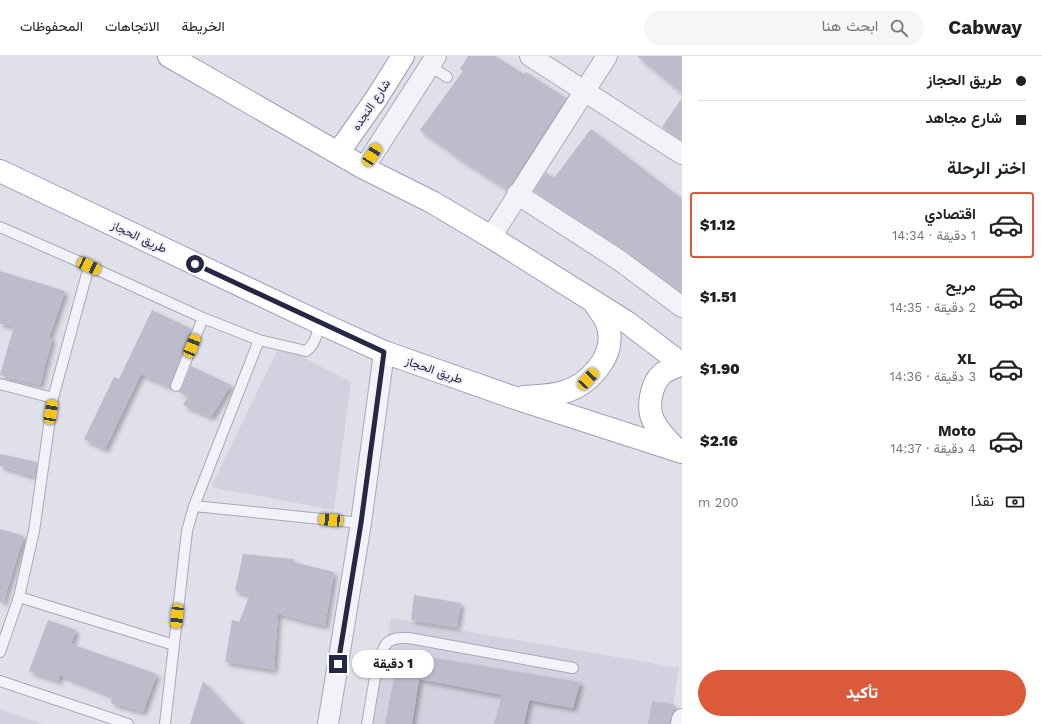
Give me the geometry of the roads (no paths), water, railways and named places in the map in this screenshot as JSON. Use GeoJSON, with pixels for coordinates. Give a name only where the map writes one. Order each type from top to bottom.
{"type":"FeatureCollection","features":[{"type":"Feature","properties":{"kind":"main road"},"geometry":{"type":"LineString","coordinates":[[169,56],[364,168],[432,202],[491,237],[628,323],[682,364],[663,373],[653,390],[650,408],[652,419],[657,427],[679,451]]}},
{"type":"Feature","properties":{"kind":"main road","name":"شارع النجده"},"geometry":{"type":"LineString","coordinates":[[338,153],[376,100],[403,56]]}},
{"type":"Feature","properties":{"kind":"main road","name":"طريق الحجاز"},"geometry":{"type":"LineString","coordinates":[[0,171],[384,352],[515,398],[679,451]]}},
{"type":"Feature","properties":{"kind":"main road"},"geometry":{"type":"LineString","coordinates":[[515,398],[564,392],[577,387],[588,379],[598,368],[605,356],[610,331],[606,321],[591,299]]}},
{"type":"Feature","properties":{"kind":"street"},"geometry":{"type":"LineString","coordinates":[[530,56],[682,154]]}},
{"type":"Feature","properties":{"kind":"street"},"geometry":{"type":"LineString","coordinates":[[491,237],[517,194],[607,56]]}},
{"type":"Feature","properties":{"kind":"street"},"geometry":{"type":"LineString","coordinates":[[364,168],[433,61]]}},
{"type":"Feature","properties":{"kind":"street"},"geometry":{"type":"LineString","coordinates":[[517,194],[619,260],[682,307]]}},
{"type":"Feature","properties":{"kind":"street"},"geometry":{"type":"LineString","coordinates":[[328,724],[361,523],[384,352]]}},
{"type":"Feature","properties":{"kind":"street"},"geometry":{"type":"LineString","coordinates":[[681,724],[682,719]]}},
{"type":"Feature","properties":{"kind":"lane"},"geometry":{"type":"LineString","coordinates":[[433,61],[447,77]]}},
{"type":"Feature","properties":{"kind":"lane"},"geometry":{"type":"LineString","coordinates":[[0,227],[203,318],[259,340],[306,351],[311,348],[314,343],[320,323]]}},
{"type":"Feature","properties":{"kind":"lane"},"geometry":{"type":"LineString","coordinates":[[0,652],[19,597],[34,532],[54,398],[89,266]]}},
{"type":"Feature","properties":{"kind":"lane"},"geometry":{"type":"LineString","coordinates":[[176,386],[203,318]]}},
{"type":"Feature","properties":{"kind":"lane"},"geometry":{"type":"LineString","coordinates":[[165,724],[187,531],[194,506],[259,340]]}},
{"type":"Feature","properties":{"kind":"lane"},"geometry":{"type":"LineString","coordinates":[[0,384],[54,398]]}},
{"type":"Feature","properties":{"kind":"lane"},"geometry":{"type":"LineString","coordinates":[[194,506],[361,523]]}},
{"type":"Feature","properties":{"kind":"lane"},"geometry":{"type":"LineString","coordinates":[[19,597],[174,645]]}},
{"type":"Feature","properties":{"kind":"lane"},"geometry":{"type":"LineString","coordinates":[[367,724],[379,660],[384,647],[389,641],[397,638],[409,638],[573,668]]}},
{"type":"Feature","properties":{"kind":"lane"},"geometry":{"type":"LineString","coordinates":[[0,681],[128,724]]}}]}
